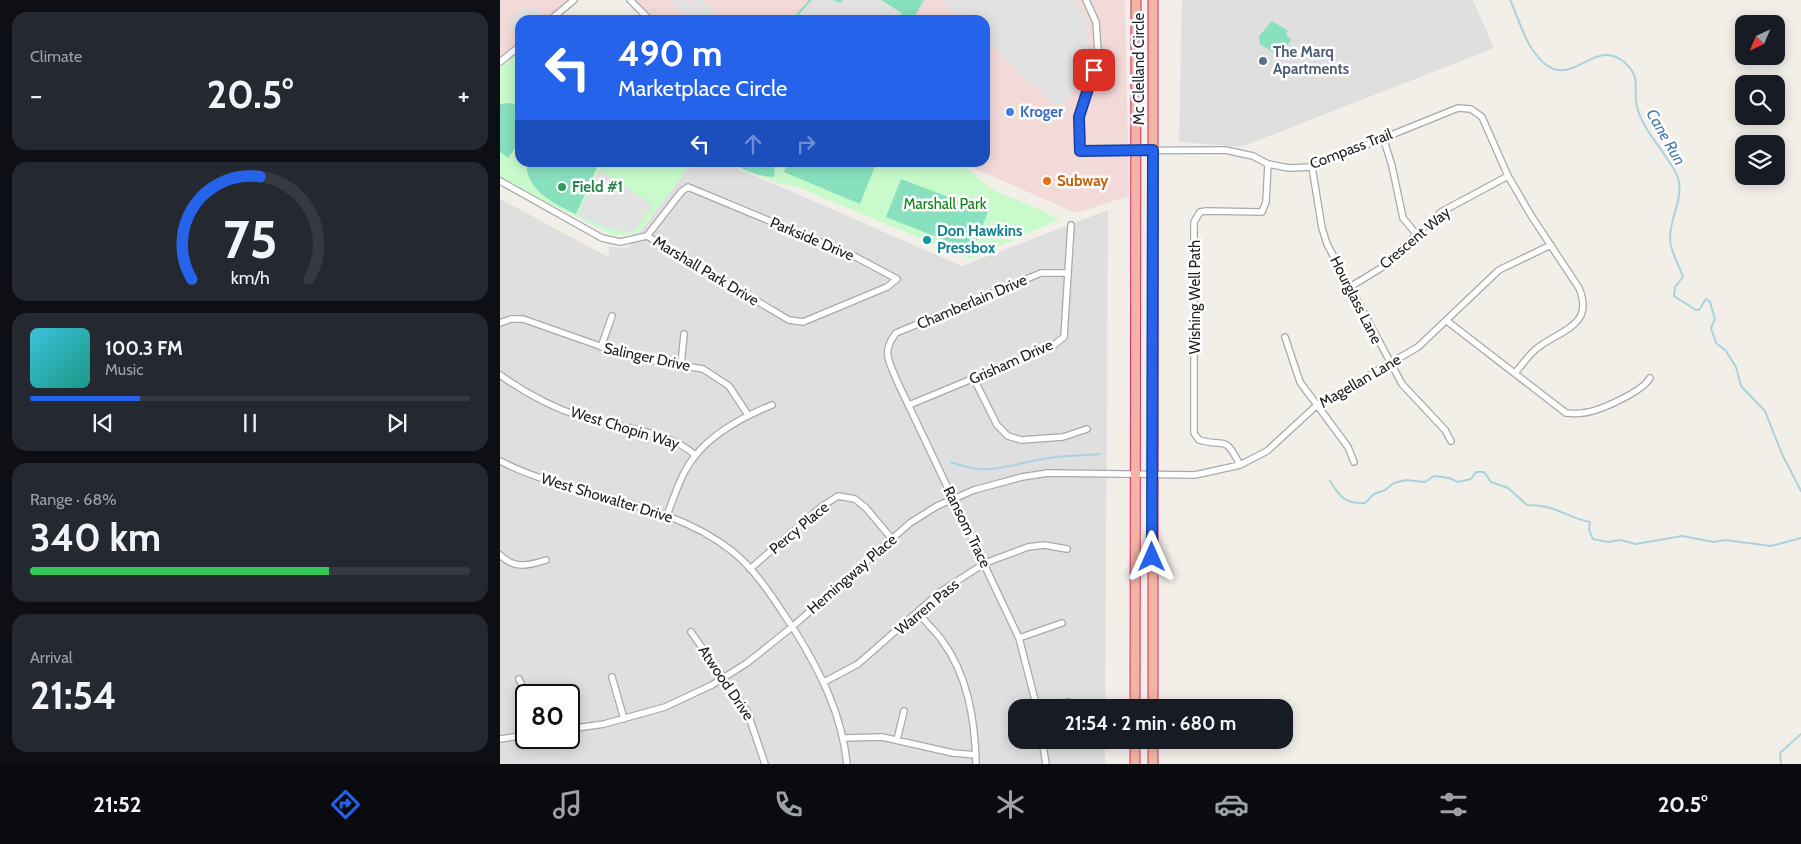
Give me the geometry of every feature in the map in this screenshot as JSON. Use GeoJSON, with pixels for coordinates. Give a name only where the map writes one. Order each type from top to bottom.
{"type":"FeatureCollection","features":[{"type":"Feature","properties":{"kind":"highway","name":"Mc Clelland Circle"},"geometry":{"type":"LineString","coordinates":[[1135,699],[1136,0]]}},
{"type":"Feature","properties":{"kind":"highway","name":"Mc Clelland Circle"},"geometry":{"type":"LineString","coordinates":[[1153,0],[1153,699]]}},
{"type":"Feature","properties":{"kind":"highway"},"geometry":{"type":"LineString","coordinates":[[1135,749],[1135,764]]}},
{"type":"Feature","properties":{"kind":"highway"},"geometry":{"type":"LineString","coordinates":[[1153,749],[1153,764]]}},
{"type":"Feature","properties":{"kind":"street"},"geometry":{"type":"LineString","coordinates":[[556,15],[574,0]]}},
{"type":"Feature","properties":{"kind":"street"},"geometry":{"type":"LineString","coordinates":[[630,0],[645,15]]}},
{"type":"Feature","properties":{"kind":"street","name":"Compass Trail"},"geometry":{"type":"LineString","coordinates":[[1086,0],[1096,22],[1098,36],[1096,66],[1079,117],[1080,151],[1225,150],[1246,154],[1268,164],[1289,168],[1312,167],[1458,108],[1471,109],[1482,117],[1508,176]]}},
{"type":"Feature","properties":{"kind":"street"},"geometry":{"type":"LineString","coordinates":[[500,62],[515,50]]}},
{"type":"Feature","properties":{"kind":"street"},"geometry":{"type":"LineString","coordinates":[[1383,137],[1392,166],[1403,218],[1416,235]]}},
{"type":"Feature","properties":{"kind":"street","name":"Wishing Well Path"},"geometry":{"type":"LineString","coordinates":[[1240,465],[1230,446],[1222,442],[1199,440],[1194,433],[1194,222],[1200,212],[1206,211],[1262,212],[1266,202],[1268,164]]}},
{"type":"Feature","properties":{"kind":"street","name":"Hourglass Lane"},"geometry":{"type":"LineString","coordinates":[[1312,167],[1325,236],[1350,287],[1389,363],[1402,384],[1445,430],[1451,441]]}},
{"type":"Feature","properties":{"kind":"street"},"geometry":{"type":"LineString","coordinates":[[1508,176],[1579,288],[1584,300],[1581,316],[1571,329],[1535,350],[1515,373]]}},
{"type":"Feature","properties":{"kind":"street","name":"Crescent Way"},"geometry":{"type":"LineString","coordinates":[[1350,287],[1381,268],[1442,212],[1508,176]]}},
{"type":"Feature","properties":{"kind":"street","name":"Marshall Park Drive"},"geometry":{"type":"LineString","coordinates":[[500,181],[602,238],[620,242],[647,236],[789,320],[803,322]]}},
{"type":"Feature","properties":{"kind":"street","name":"Parkside Drive"},"geometry":{"type":"LineString","coordinates":[[647,236],[682,191],[688,187],[854,256],[897,279],[887,287],[803,322]]}},
{"type":"Feature","properties":{"kind":"street","name":"Grisham Drive"},"geometry":{"type":"LineString","coordinates":[[909,405],[1054,345],[1064,337],[1071,225]]}},
{"type":"Feature","properties":{"kind":"street","name":"Magellan Lane"},"geometry":{"type":"LineString","coordinates":[[1153,475],[1195,474],[1240,465],[1267,451],[1316,406],[1418,347],[1499,270],[1551,245]]}},
{"type":"Feature","properties":{"kind":"street","name":"Chamberlain Drive"},"geometry":{"type":"LineString","coordinates":[[887,350],[888,343],[896,333],[1041,274],[1068,272]]}},
{"type":"Feature","properties":{"kind":"street"},"geometry":{"type":"LineString","coordinates":[[601,347],[612,316]]}},
{"type":"Feature","properties":{"kind":"street","name":"Salinger Drive"},"geometry":{"type":"LineString","coordinates":[[500,324],[511,319],[522,319],[631,357],[703,369],[729,386],[748,415]]}},
{"type":"Feature","properties":{"kind":"street"},"geometry":{"type":"LineString","coordinates":[[1447,321],[1566,413],[1583,413],[1635,392],[1646,386],[1650,378]]}},
{"type":"Feature","properties":{"kind":"street"},"geometry":{"type":"LineString","coordinates":[[681,365],[684,334]]}},
{"type":"Feature","properties":{"kind":"street"},"geometry":{"type":"LineString","coordinates":[[1285,337],[1300,382],[1348,448],[1354,462]]}},
{"type":"Feature","properties":{"kind":"street","name":"Ransom Trace"},"geometry":{"type":"LineString","coordinates":[[887,350],[887,358],[1019,638],[1035,699]]}},
{"type":"Feature","properties":{"kind":"street","name":"West Chopin Way"},"geometry":{"type":"LineString","coordinates":[[500,375],[545,402],[578,416],[676,441],[695,455]]}},
{"type":"Feature","properties":{"kind":"street"},"geometry":{"type":"LineString","coordinates":[[974,379],[997,425],[1008,436],[1021,440],[1063,437],[1087,429]]}},
{"type":"Feature","properties":{"kind":"street"},"geometry":{"type":"LineString","coordinates":[[667,515],[679,483],[695,455],[719,434],[748,415],[772,405]]}},
{"type":"Feature","properties":{"kind":"street","name":"West Showalter Drive"},"geometry":{"type":"LineString","coordinates":[[500,461],[569,487],[667,515],[709,535],[733,552],[750,569],[792,627],[824,682],[838,716],[844,738],[847,764]]}},
{"type":"Feature","properties":{"kind":"street","name":"Hemingway Place"},"geometry":{"type":"LineString","coordinates":[[580,727],[624,719],[665,707],[723,678],[747,663],[792,627],[910,523],[938,506],[996,484],[1048,472],[1153,475]]}},
{"type":"Feature","properties":{"kind":"street","name":"Percy Place"},"geometry":{"type":"LineString","coordinates":[[750,569],[821,507],[838,496],[856,499],[892,539]]}},
{"type":"Feature","properties":{"kind":"street","name":"Warren Pass"},"geometry":{"type":"LineString","coordinates":[[824,682],[858,664],[940,592],[985,563],[1028,547],[1044,545],[1067,549]]}},
{"type":"Feature","properties":{"kind":"street"},"geometry":{"type":"LineString","coordinates":[[500,555],[506,561],[524,566],[546,560]]}},
{"type":"Feature","properties":{"kind":"street"},"geometry":{"type":"LineString","coordinates":[[918,612],[942,639],[960,671],[972,707],[976,764]]}},
{"type":"Feature","properties":{"kind":"street"},"geometry":{"type":"LineString","coordinates":[[1019,638],[1062,623]]}},
{"type":"Feature","properties":{"kind":"street","name":"Atwood Drive"},"geometry":{"type":"LineString","coordinates":[[691,632],[747,711],[765,764]]}},
{"type":"Feature","properties":{"kind":"street"},"geometry":{"type":"LineString","coordinates":[[612,677],[624,719]]}},
{"type":"Feature","properties":{"kind":"street"},"geometry":{"type":"LineString","coordinates":[[519,679],[521,684]]}},
{"type":"Feature","properties":{"kind":"street"},"geometry":{"type":"LineString","coordinates":[[897,740],[904,712]]}},
{"type":"Feature","properties":{"kind":"street"},"geometry":{"type":"LineString","coordinates":[[500,739],[515,737]]}},
{"type":"Feature","properties":{"kind":"street"},"geometry":{"type":"LineString","coordinates":[[844,738],[882,737],[953,753],[976,755]]}},
{"type":"Feature","properties":{"kind":"street"},"geometry":{"type":"LineString","coordinates":[[1044,749],[1046,764]]}},
{"type":"Feature","properties":{"kind":"shaded area"},"geometry":{"type":"Polygon","coordinates":[[[500,0],[568,0],[550,15],[515,15],[515,45],[500,58],[500,0]]]}},
{"type":"Feature","properties":{"kind":"shaded area"},"geometry":{"type":"Polygon","coordinates":[[[626,0],[809,0],[796,15],[640,15],[626,0]]]}},
{"type":"Feature","properties":{"kind":"shaded area"},"geometry":{"type":"Polygon","coordinates":[[[668,0],[687,0],[690,3],[693,0],[703,0],[717,15],[684,15],[668,0]]]}},
{"type":"Feature","properties":{"kind":"shaded area"},"geometry":{"type":"Polygon","coordinates":[[[812,0],[833,0],[840,3],[843,0],[881,0],[902,13],[901,15],[798,15],[812,0]]]}},
{"type":"Feature","properties":{"kind":"shaded area"},"geometry":{"type":"Polygon","coordinates":[[[924,0],[1125,0],[1129,196],[1076,213],[971,167],[990,167],[990,15],[916,15],[924,0]]]}},
{"type":"Feature","properties":{"kind":"shaded area"},"geometry":{"type":"Polygon","coordinates":[[[940,0],[1075,0],[1084,14],[1089,45],[1089,60],[1082,79],[1068,99],[1059,107],[1055,106],[990,44],[990,15],[956,15],[940,0]]]}},
{"type":"Feature","properties":{"kind":"shaded area"},"geometry":{"type":"Polygon","coordinates":[[[1182,0],[1473,0],[1494,48],[1241,147],[1179,142],[1182,0]]]}},
{"type":"Feature","properties":{"kind":"shaded area"},"geometry":{"type":"Polygon","coordinates":[[[527,6],[531,10],[536,6],[542,14],[541,15],[516,15],[527,6]]]}},
{"type":"Feature","properties":{"kind":"shaded area"},"geometry":{"type":"Polygon","coordinates":[[[515,16],[515,33],[507,22],[515,16]]]}},
{"type":"Feature","properties":{"kind":"shaded area"},"geometry":{"type":"Polygon","coordinates":[[[689,167],[735,167],[962,266],[1108,210],[1105,699],[1008,699],[1008,749],[1105,749],[1105,764],[500,764],[500,199],[610,258],[608,247],[628,248],[689,167]]]}},
{"type":"Feature","properties":{"kind":"shaded area"},"geometry":{"type":"Polygon","coordinates":[[[599,170],[652,204],[639,225],[632,232],[615,230],[577,216],[599,170]]]}},
{"type":"Feature","properties":{"kind":"green space"},"geometry":{"type":"Polygon","coordinates":[[[809,0],[924,0],[916,15],[796,15],[809,0]]]}},
{"type":"Feature","properties":{"kind":"green space"},"geometry":{"type":"Polygon","coordinates":[[[1272,21],[1288,31],[1286,34],[1291,40],[1282,53],[1277,55],[1260,44],[1259,36],[1272,21]]]}},
{"type":"Feature","properties":{"kind":"green space"},"geometry":{"type":"Polygon","coordinates":[[[515,55],[515,167],[689,167],[638,234],[613,235],[500,179],[500,68],[515,55]]]}},
{"type":"Feature","properties":{"kind":"green space"},"geometry":{"type":"Polygon","coordinates":[[[500,104],[515,104],[515,149],[508,158],[500,152],[500,104]]]}},
{"type":"Feature","properties":{"kind":"green space","name":"Field #1"},"geometry":{"type":"Polygon","coordinates":[[[527,167],[597,167],[576,214],[559,206],[543,195],[531,181],[527,167]]]}},
{"type":"Feature","properties":{"kind":"green space","name":"Marshall Park"},"geometry":{"type":"Polygon","coordinates":[[[737,167],[966,167],[990,188],[1060,219],[970,259],[795,186],[780,184],[737,167]]]}},
{"type":"Feature","properties":{"kind":"green space"},"geometry":{"type":"Polygon","coordinates":[[[739,167],[775,167],[774,177],[762,176],[739,167]]]}},
{"type":"Feature","properties":{"kind":"green space"},"geometry":{"type":"Polygon","coordinates":[[[786,167],[875,167],[860,204],[784,172],[786,167]]]}},
{"type":"Feature","properties":{"kind":"green space"},"geometry":{"type":"Polygon","coordinates":[[[901,179],[988,212],[972,251],[886,217],[901,179]]]}},
{"type":"Feature","properties":{"kind":"waterway","name":"Cane Run"},"geometry":{"type":"LineString","coordinates":[[1510,0],[1532,49],[1545,64],[1557,70],[1568,69],[1600,56],[1612,56],[1624,62],[1634,74],[1638,110],[1647,129],[1672,166],[1679,182],[1679,196],[1672,224],[1670,243],[1683,277],[1675,287],[1674,296],[1696,310],[1699,310],[1706,299],[1710,302],[1715,319],[1711,328],[1716,343],[1726,351],[1736,367],[1741,386],[1765,411],[1782,454],[1801,491]]}},
{"type":"Feature","properties":{"kind":"waterway"},"geometry":{"type":"LineString","coordinates":[[951,462],[965,467],[990,469],[1055,457],[1099,454]]}},
{"type":"Feature","properties":{"kind":"waterway"},"geometry":{"type":"LineString","coordinates":[[1330,481],[1348,501],[1365,503],[1374,494],[1385,490],[1394,483],[1406,480],[1425,482],[1434,476],[1449,478],[1458,482],[1471,479],[1476,472],[1484,472],[1491,482],[1508,488],[1527,505],[1554,509],[1590,522],[1589,530],[1593,539],[1608,542],[1620,540],[1636,544],[1682,536],[1714,542],[1725,540],[1771,546],[1801,538]]}},
{"type":"Feature","properties":{"kind":"waterway","name":"Cane Run"},"geometry":{"type":"LineString","coordinates":[[1781,764],[1780,753],[1801,734]]}},
{"type":"Feature","properties":{"kind":"place","name":"The Marq Apartments"},"geometry":{"type":"Point","coordinates":[1263,61]}},
{"type":"Feature","properties":{"kind":"place","name":"Kroger"},"geometry":{"type":"Point","coordinates":[1010,112]}},
{"type":"Feature","properties":{"kind":"place","name":"Subway"},"geometry":{"type":"Point","coordinates":[1047,181]}},
{"type":"Feature","properties":{"kind":"place","name":"Field #1"},"geometry":{"type":"Point","coordinates":[562,187]}},
{"type":"Feature","properties":{"kind":"place","name":"Don Hawkins Pressbox"},"geometry":{"type":"Point","coordinates":[927,240]}},
{"type":"Feature","properties":{"kind":"route"},"geometry":{"type":"LineString","coordinates":[[1094,70],[1092,80],[1081,104],[1079,117],[1080,151],[1153,150],[1152,557]]}}]}
